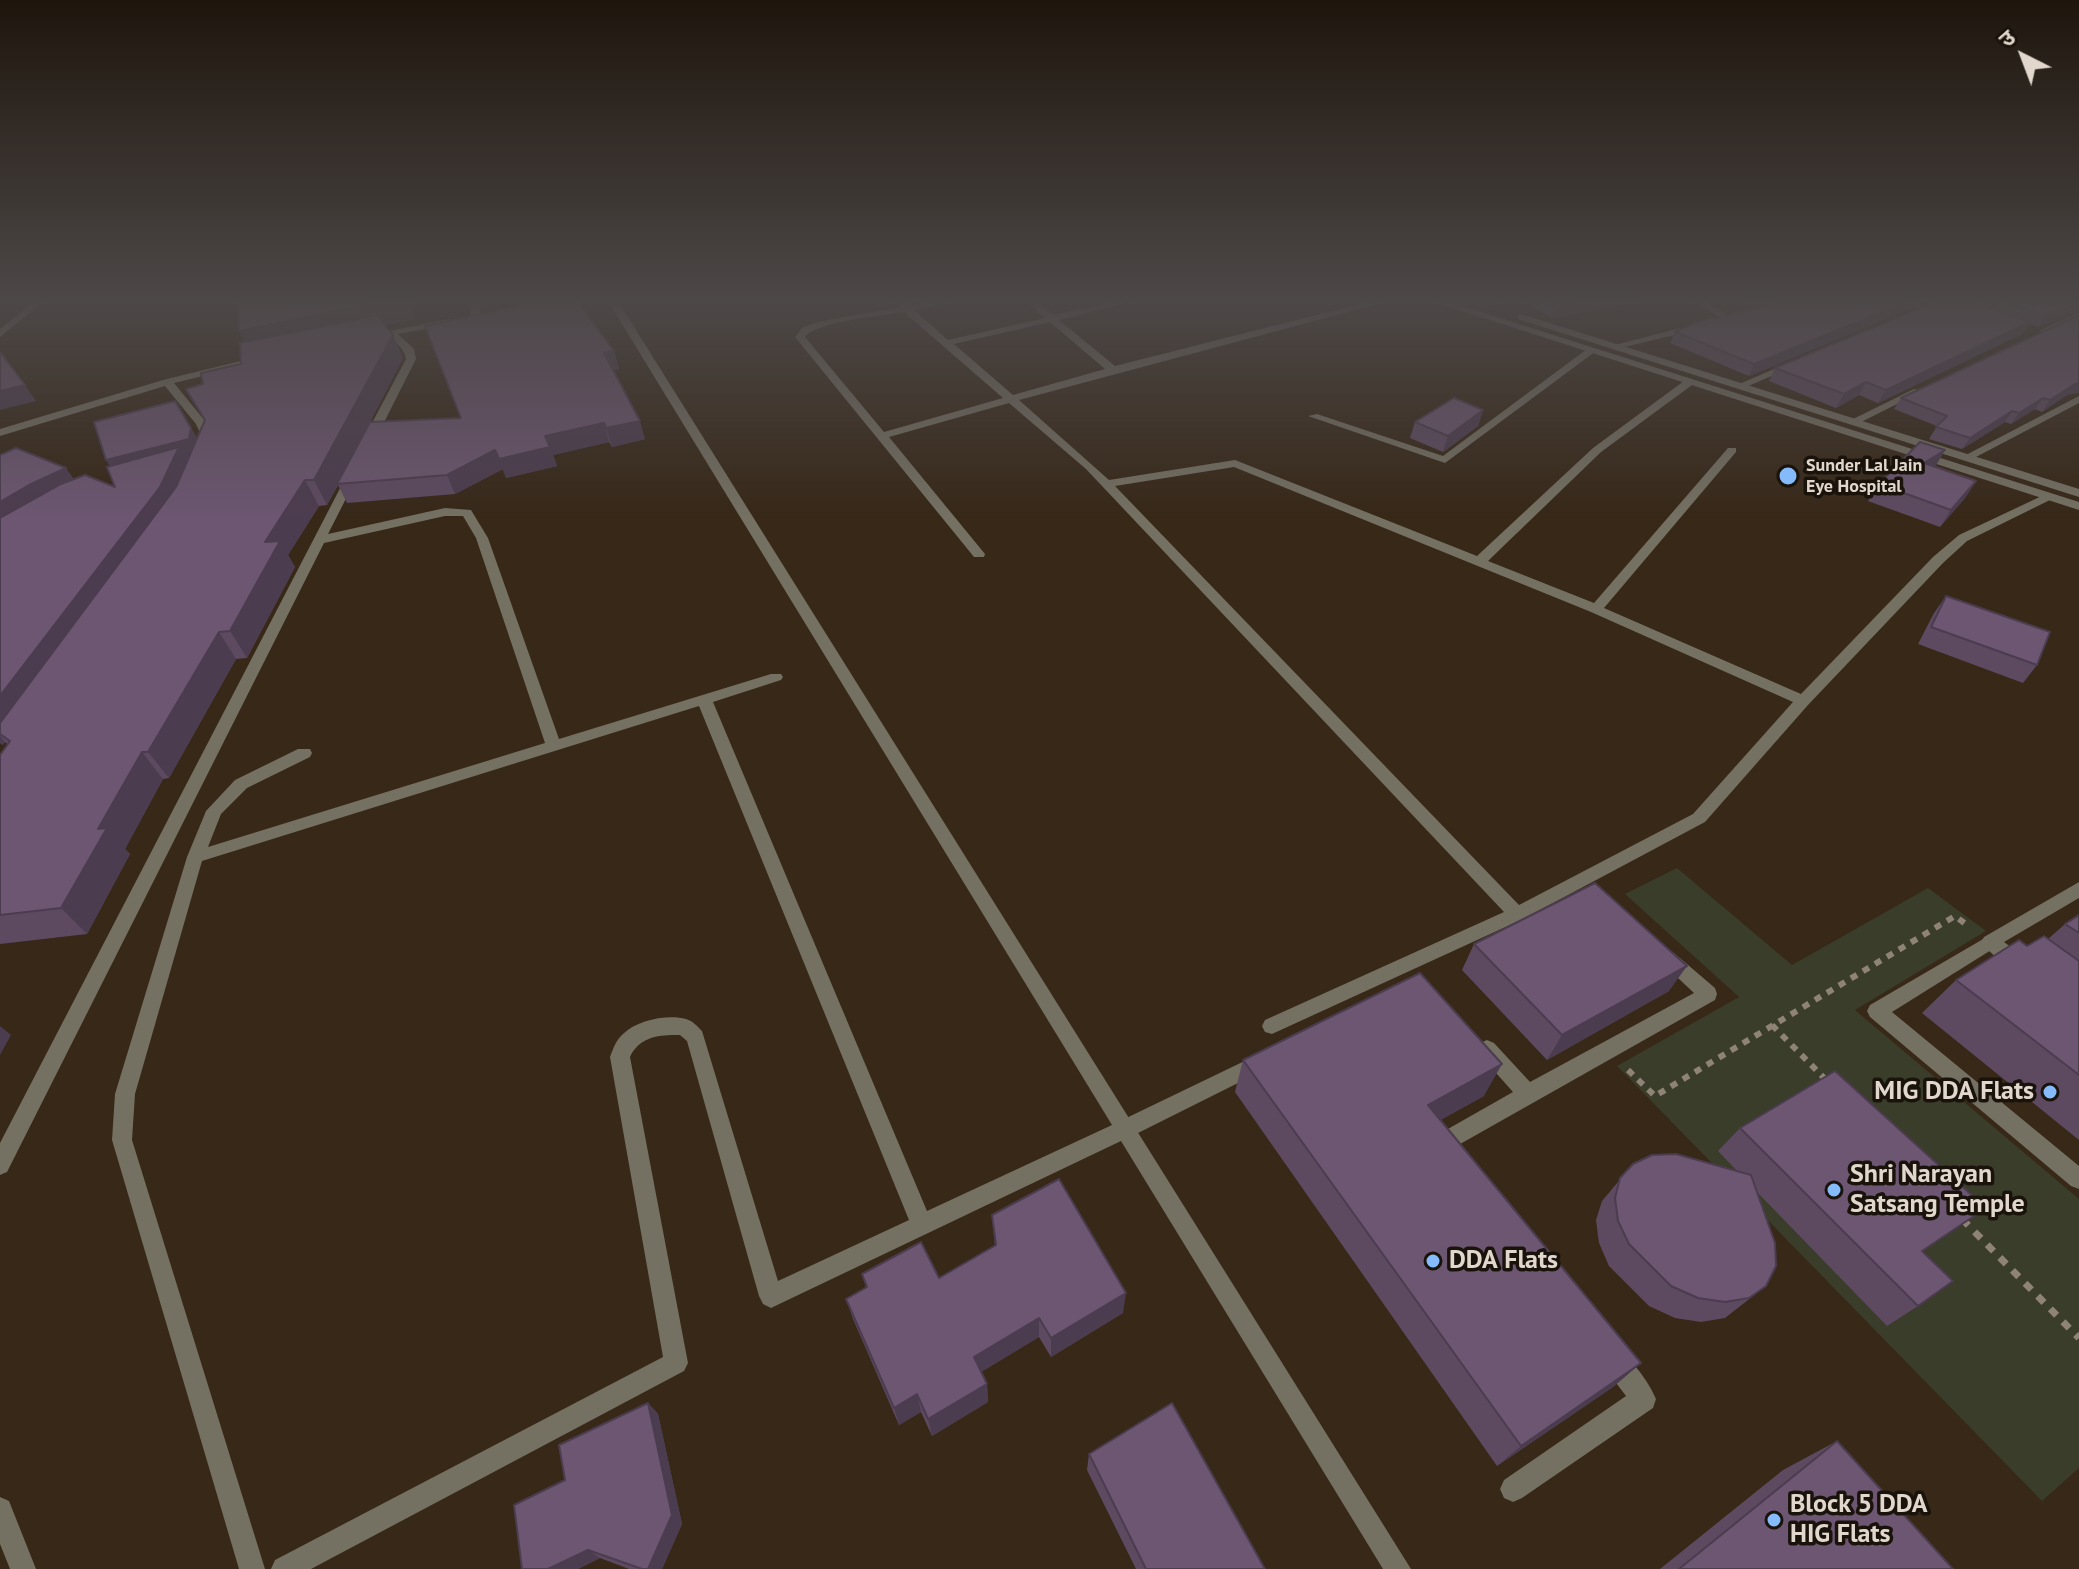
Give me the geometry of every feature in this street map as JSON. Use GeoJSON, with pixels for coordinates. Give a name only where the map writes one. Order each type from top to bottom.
{"type":"FeatureCollection","features":[{"type":"Feature","properties":{"kind":"street"},"geometry":{"type":"LineString","coordinates":[[0,433],[211,371]]}},
{"type":"Feature","properties":{"kind":"street"},"geometry":{"type":"LineString","coordinates":[[0,1165],[405,371]]}},
{"type":"Feature","properties":{"kind":"street"},"geometry":{"type":"LineString","coordinates":[[656,371],[1398,1569]]}},
{"type":"Feature","properties":{"kind":"street"},"geometry":{"type":"LineString","coordinates":[[828,371],[979,554]]}},
{"type":"Feature","properties":{"kind":"street"},"geometry":{"type":"LineString","coordinates":[[980,371],[1107,484],[1517,914]]}},
{"type":"Feature","properties":{"kind":"street"},"geometry":{"type":"LineString","coordinates":[[881,436],[1109,371]]}},
{"type":"Feature","properties":{"kind":"street"},"geometry":{"type":"LineString","coordinates":[[1313,416],[1445,460],[1564,371]]}},
{"type":"Feature","properties":{"kind":"street"},"geometry":{"type":"LineString","coordinates":[[1652,371],[2079,506]]}},
{"type":"Feature","properties":{"kind":"street"},"geometry":{"type":"LineString","coordinates":[[1697,371],[2079,493]]}},
{"type":"Feature","properties":{"kind":"street"},"geometry":{"type":"LineString","coordinates":[[1742,385],[1776,371]]}},
{"type":"Feature","properties":{"kind":"street"},"geometry":{"type":"LineString","coordinates":[[167,382],[206,434],[210,444],[206,460]]}},
{"type":"Feature","properties":{"kind":"street"},"geometry":{"type":"LineString","coordinates":[[1480,561],[1597,450],[1688,383]]}},
{"type":"Feature","properties":{"kind":"street"},"geometry":{"type":"LineString","coordinates":[[1855,421],[1926,387]]}},
{"type":"Feature","properties":{"kind":"street"},"geometry":{"type":"LineString","coordinates":[[1970,456],[2079,399]]}},
{"type":"Feature","properties":{"kind":"street"},"geometry":{"type":"LineString","coordinates":[[1596,609],[1732,450]]}},
{"type":"Feature","properties":{"kind":"street"},"geometry":{"type":"LineString","coordinates":[[1107,484],[1235,463],[1596,609],[1803,701]]}},
{"type":"Feature","properties":{"kind":"street"},"geometry":{"type":"LineString","coordinates":[[1272,1026],[1517,914],[1699,818],[1803,701],[1963,538],[2050,497]]}},
{"type":"Feature","properties":{"kind":"street"},"geometry":{"type":"LineString","coordinates":[[319,540],[445,512],[467,513],[482,538],[554,746]]}},
{"type":"Feature","properties":{"kind":"street"},"geometry":{"type":"LineString","coordinates":[[195,857],[776,677]]}},
{"type":"Feature","properties":{"kind":"street"},"geometry":{"type":"LineString","coordinates":[[704,699],[922,1225]]}},
{"type":"Feature","properties":{"kind":"street"},"geometry":{"type":"LineString","coordinates":[[252,1569],[122,1140],[125,1094],[195,857],[214,811],[241,784],[304,753]]}},
{"type":"Feature","properties":{"kind":"street"},"geometry":{"type":"LineString","coordinates":[[2079,889],[1985,938],[1877,1011],[2079,1179]]}},
{"type":"Feature","properties":{"kind":"street"},"geometry":{"type":"LineString","coordinates":[[1985,938],[2041,980]]}},
{"type":"Feature","properties":{"kind":"street"},"geometry":{"type":"LineString","coordinates":[[1457,1168],[1437,1143],[1708,994],[1655,945]]}},
{"type":"Feature","properties":{"kind":"street"},"geometry":{"type":"LineString","coordinates":[[284,1569],[676,1363],[620,1057],[622,1046],[637,1033],[674,1026],[685,1027],[695,1037],[771,1296],[1283,1052]]}},
{"type":"Feature","properties":{"kind":"street"},"geometry":{"type":"LineString","coordinates":[[1477,1038],[1528,1094]]}},
{"type":"Feature","properties":{"kind":"street"},"geometry":{"type":"LineString","coordinates":[[1513,1489],[1644,1399],[1594,1338]]}},
{"type":"Feature","properties":{"kind":"street"},"geometry":{"type":"LineString","coordinates":[[0,1510],[23,1569]]}},
{"type":"Feature","properties":{"kind":"path"},"geometry":{"type":"LineString","coordinates":[[1622,1064],[1655,1096],[1955,916],[1985,938]]}},
{"type":"Feature","properties":{"kind":"path"},"geometry":{"type":"LineString","coordinates":[[1772,1025],[1838,1092]]}},
{"type":"Feature","properties":{"kind":"path"},"geometry":{"type":"LineString","coordinates":[[1959,1215],[2079,1338]]}},
{"type":"Feature","properties":{"kind":"green space"},"geometry":{"type":"Polygon","coordinates":[[[1677,868],[1792,965],[1928,888],[1986,931],[1855,1010],[2079,1199],[2079,1468],[2042,1501],[1617,1066],[1739,997],[1625,894],[1677,868]]]}},
{"type":"Feature","properties":{"kind":"building"},"geometry":{"type":"Polygon","coordinates":[[[0,371],[15,371],[25,385],[0,391],[0,371]]]}},
{"type":"Feature","properties":{"kind":"building"},"geometry":{"type":"Polygon","coordinates":[[[373,371],[314,480],[305,480],[265,542],[280,541],[230,631],[219,632],[148,752],[142,752],[98,829],[107,828],[61,908],[0,915],[0,755],[10,741],[0,734],[0,723],[176,487],[205,420],[186,389],[203,384],[201,373],[373,371]]]}},
{"type":"Feature","properties":{"kind":"building"},"geometry":{"type":"Polygon","coordinates":[[[443,371],[614,371],[640,421],[606,428],[604,423],[545,436],[550,447],[499,459],[495,450],[447,475],[337,484],[370,422],[461,418],[443,371]]]}},
{"type":"Feature","properties":{"kind":"building"},"geometry":{"type":"Polygon","coordinates":[[[1784,371],[1926,371],[1886,390],[1866,382],[1844,394],[1784,371]]]}},
{"type":"Feature","properties":{"kind":"building"},"geometry":{"type":"Polygon","coordinates":[[[1958,371],[2079,371],[2079,383],[2050,400],[2043,398],[2019,413],[2012,411],[1970,438],[1936,427],[1947,416],[1901,398],[1958,371]]]}},
{"type":"Feature","properties":{"kind":"building"},"geometry":{"type":"Polygon","coordinates":[[[1454,398],[1483,410],[1448,436],[1415,422],[1454,398]]]}},
{"type":"Feature","properties":{"kind":"building"},"geometry":{"type":"Polygon","coordinates":[[[175,401],[191,428],[189,439],[106,460],[94,422],[175,401]]]}},
{"type":"Feature","properties":{"kind":"building"},"geometry":{"type":"Polygon","coordinates":[[[1920,442],[1945,450],[1924,463],[1976,481],[1951,510],[1879,484],[1920,442]]]}},
{"type":"Feature","properties":{"kind":"building"},"geometry":{"type":"Polygon","coordinates":[[[179,447],[160,487],[0,696],[0,518],[61,484],[85,475],[115,487],[107,467],[179,447]]]}},
{"type":"Feature","properties":{"kind":"building"},"geometry":{"type":"Polygon","coordinates":[[[16,448],[66,468],[0,502],[0,455],[16,448]]]}},
{"type":"Feature","properties":{"kind":"building"},"geometry":{"type":"Polygon","coordinates":[[[1946,596],[2050,632],[2037,665],[1931,627],[1946,596]]]}},
{"type":"Feature","properties":{"kind":"building"},"geometry":{"type":"Polygon","coordinates":[[[1595,883],[1687,966],[1562,1035],[1474,944],[1595,883]]]}},
{"type":"Feature","properties":{"kind":"building"},"geometry":{"type":"Polygon","coordinates":[[[2079,915],[2079,933],[2065,924],[2079,915]]]}},
{"type":"Feature","properties":{"kind":"building"},"geometry":{"type":"Polygon","coordinates":[[[2044,936],[2079,961],[2079,1075],[1956,980],[2019,940],[2027,946],[2044,936]]]}},
{"type":"Feature","properties":{"kind":"building","name":"DDA Flats"},"geometry":{"type":"Polygon","coordinates":[[[1420,973],[1502,1064],[1428,1105],[1641,1363],[1521,1446],[1243,1060],[1420,973]]]}},
{"type":"Feature","properties":{"kind":"building","name":"Shri Narayan Satsang Temple"},"geometry":{"type":"Polygon","coordinates":[[[1835,1071],[1986,1208],[1922,1251],[1953,1281],[1918,1306],[1740,1128],[1835,1071]]]}},
{"type":"Feature","properties":{"kind":"building"},"geometry":{"type":"Polygon","coordinates":[[[1676,1154],[1751,1175],[1775,1243],[1776,1266],[1766,1286],[1749,1298],[1725,1302],[1698,1298],[1671,1286],[1629,1244],[1618,1221],[1615,1198],[1620,1178],[1633,1164],[1652,1155],[1676,1154]]]}},
{"type":"Feature","properties":{"kind":"building"},"geometry":{"type":"Polygon","coordinates":[[[1059,1179],[1126,1293],[1051,1338],[1039,1318],[974,1357],[987,1384],[928,1419],[917,1394],[894,1408],[846,1299],[867,1287],[862,1274],[921,1242],[939,1278],[996,1245],[992,1215],[1059,1179]]]}},
{"type":"Feature","properties":{"kind":"building"},"geometry":{"type":"Polygon","coordinates":[[[648,1403],[672,1515],[648,1569],[588,1550],[548,1569],[522,1569],[514,1505],[565,1480],[559,1445],[648,1403]]]}},
{"type":"Feature","properties":{"kind":"building"},"geometry":{"type":"Polygon","coordinates":[[[1172,1403],[1265,1569],[1146,1569],[1089,1454],[1172,1403]]]}},
{"type":"Feature","properties":{"kind":"building"},"geometry":{"type":"Polygon","coordinates":[[[1837,1441],[1953,1569],[1679,1569],[1837,1441]]]}},
{"type":"Feature","properties":{"kind":"place","name":"Sunder Lal Jain Eye Hospital"},"geometry":{"type":"Point","coordinates":[1788,476]}},
{"type":"Feature","properties":{"kind":"place","name":"MIG DDA Flats"},"geometry":{"type":"Point","coordinates":[2050,1092]}},
{"type":"Feature","properties":{"kind":"place","name":"Shri Narayan Satsang Temple"},"geometry":{"type":"Point","coordinates":[1834,1190]}},
{"type":"Feature","properties":{"kind":"place","name":"DDA Flats"},"geometry":{"type":"Point","coordinates":[1433,1261]}},
{"type":"Feature","properties":{"kind":"place","name":"Block 5 DDA HIG Flats"},"geometry":{"type":"Point","coordinates":[1774,1520]}}]}
